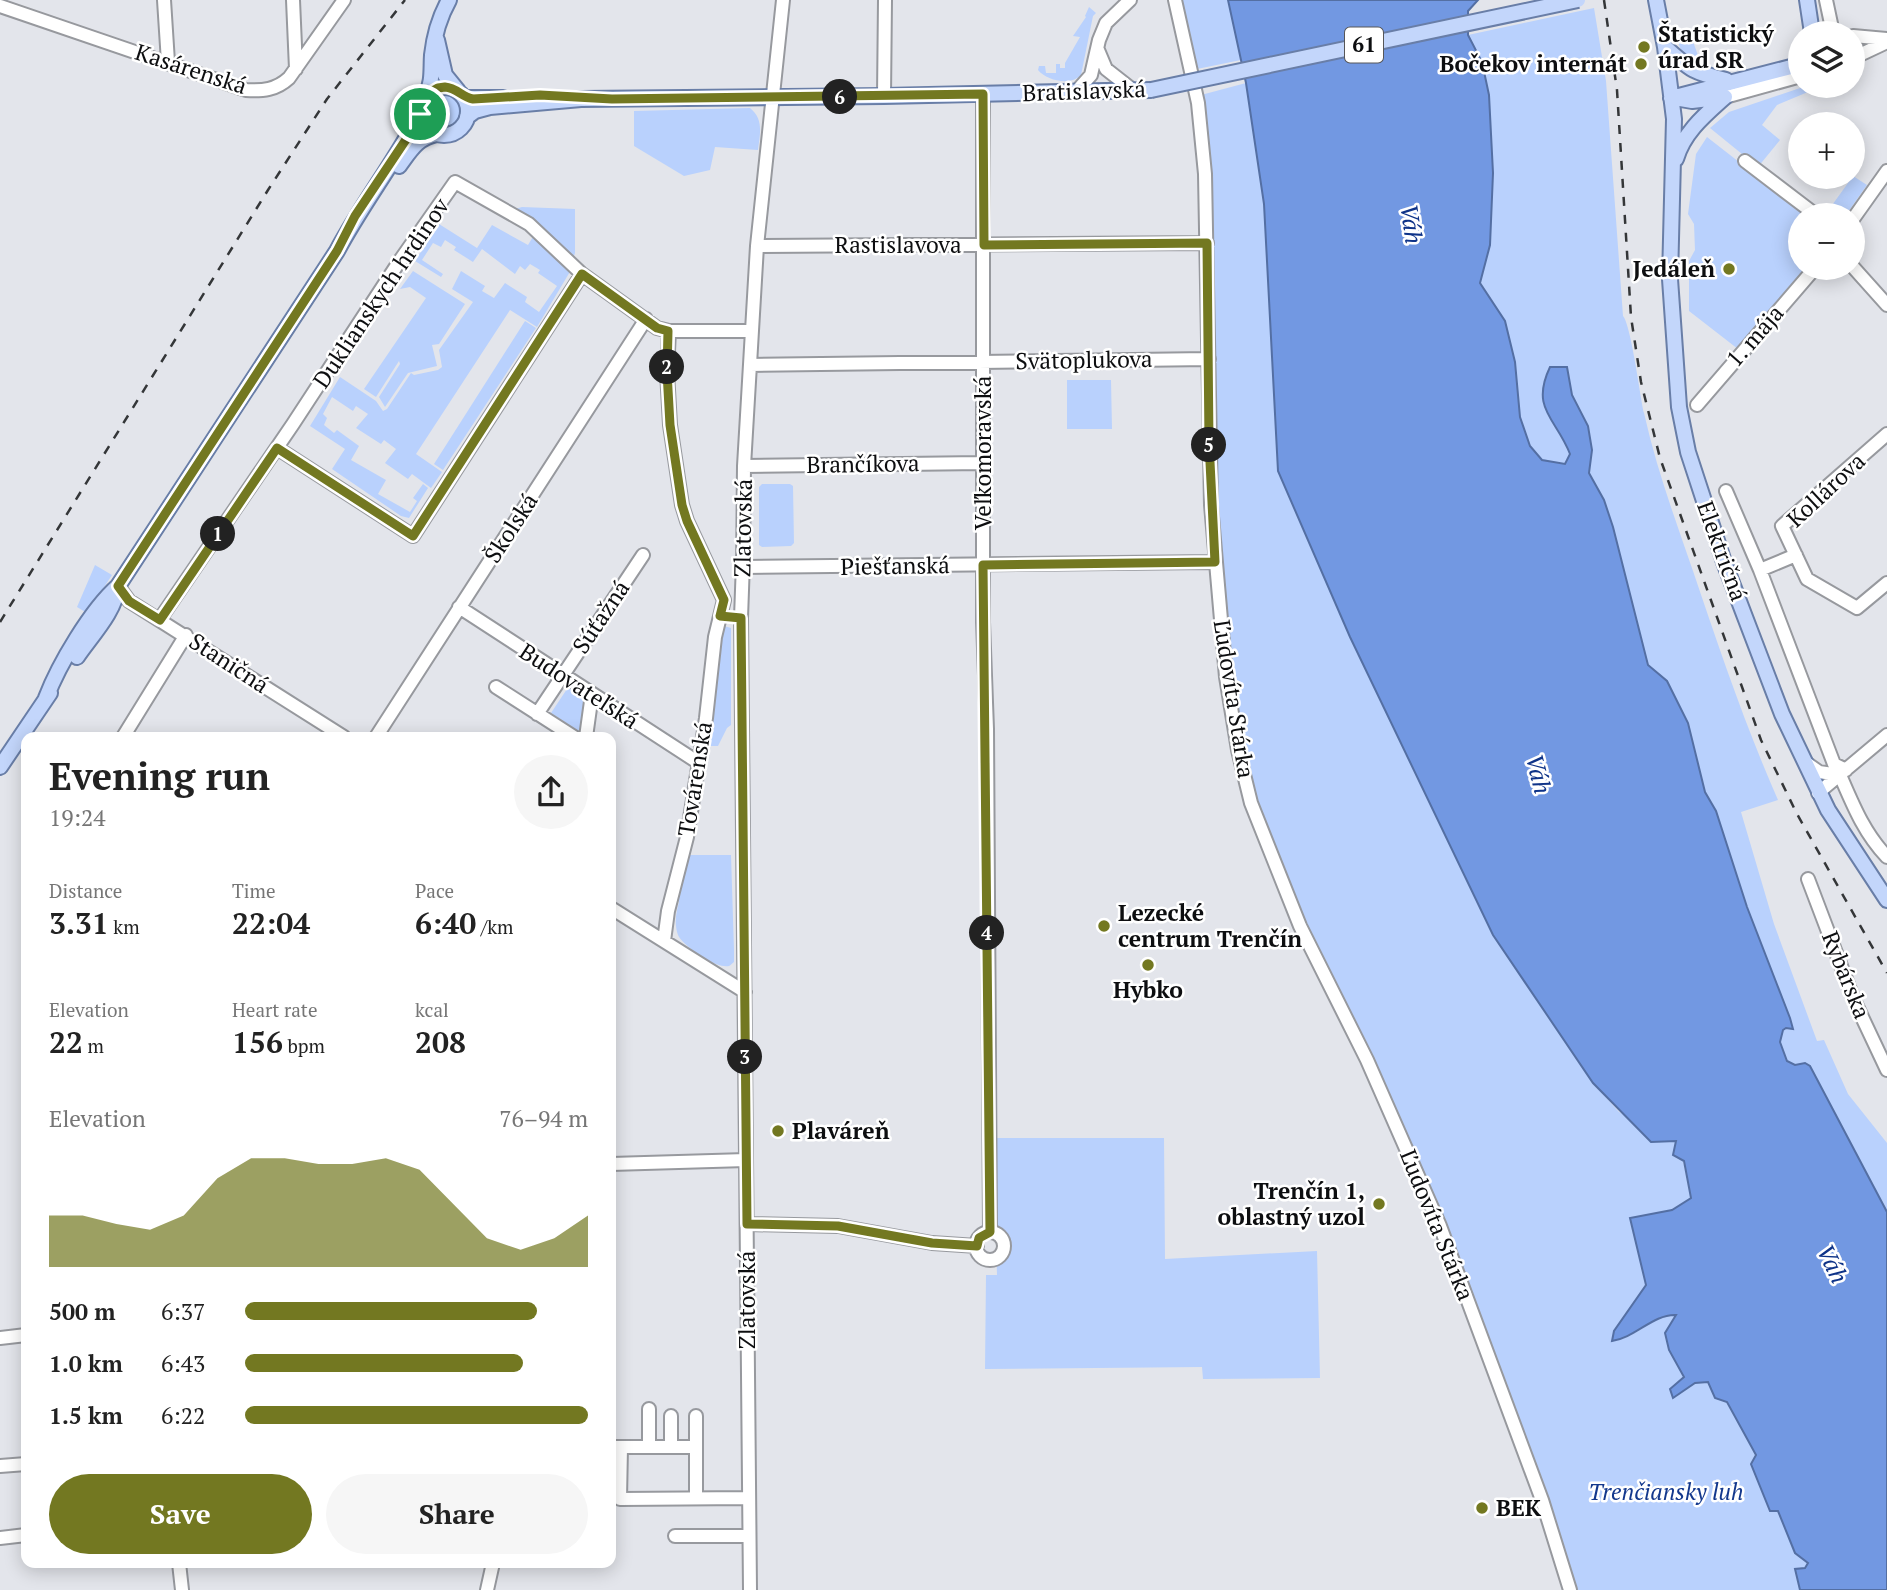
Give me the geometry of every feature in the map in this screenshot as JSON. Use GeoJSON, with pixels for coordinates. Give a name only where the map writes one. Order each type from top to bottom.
{"type":"FeatureCollection","features":[{"type":"Feature","properties":{"kind":"main road"},"geometry":{"type":"LineString","coordinates":[[426,95],[432,78],[432,53],[449,0]]}},
{"type":"Feature","properties":{"kind":"main road","name":"Bratislavská"},"geometry":{"type":"LineString","coordinates":[[23,732],[46,698],[54,676],[106,597],[118,586],[337,251],[418,142],[424,136],[454,132],[461,128],[467,117],[475,111],[490,107],[581,99],[1134,92],[1578,0]]}},
{"type":"Feature","properties":{"kind":"main road","name":"Električná"},"geometry":{"type":"LineString","coordinates":[[1656,0],[1674,119],[1670,279],[1674,357],[1684,435],[1724,562],[1782,714],[1818,793],[1887,900]]}},
{"type":"Feature","properties":{"kind":"main road"},"geometry":{"type":"LineString","coordinates":[[1807,0],[1811,21]]}},
{"type":"Feature","properties":{"kind":"main road"},"geometry":{"type":"LineString","coordinates":[[437,35],[444,75],[462,95],[468,109],[467,117]]}},
{"type":"Feature","properties":{"kind":"main road"},"geometry":{"type":"LineString","coordinates":[[1665,47],[1693,71],[1734,82]]}},
{"type":"Feature","properties":{"kind":"main road"},"geometry":{"type":"LineString","coordinates":[[1671,98],[1788,69]]}},
{"type":"Feature","properties":{"kind":"main road","name":"Bratislavská"},"geometry":{"type":"LineString","coordinates":[[337,251],[355,216],[409,135],[426,95],[445,87],[473,99],[566,95],[581,99]]}},
{"type":"Feature","properties":{"kind":"main road"},"geometry":{"type":"LineString","coordinates":[[1671,98],[1692,101],[1725,97]]}},
{"type":"Feature","properties":{"kind":"main road"},"geometry":{"type":"LineString","coordinates":[[1673,171],[1679,150],[1690,132],[1725,97]]}},
{"type":"Feature","properties":{"kind":"main road"},"geometry":{"type":"LineString","coordinates":[[420,114],[429,130],[437,134]]}},
{"type":"Feature","properties":{"kind":"main road","name":"Bratislavská"},"geometry":{"type":"LineString","coordinates":[[0,767],[21,736]]}},
{"type":"Feature","properties":{"kind":"street"},"geometry":{"type":"LineString","coordinates":[[164,0],[168,62]]}},
{"type":"Feature","properties":{"kind":"street"},"geometry":{"type":"LineString","coordinates":[[293,0],[296,70]]}},
{"type":"Feature","properties":{"kind":"street","name":"Kasárenská"},"geometry":{"type":"LineString","coordinates":[[0,6],[246,90],[260,91],[282,84],[296,70],[344,0]]}},
{"type":"Feature","properties":{"kind":"street","name":"Zlatovská"},"geometry":{"type":"LineString","coordinates":[[743,567],[744,466],[751,331],[757,246],[783,0]]}},
{"type":"Feature","properties":{"kind":"street"},"geometry":{"type":"LineString","coordinates":[[884,96],[885,0]]}},
{"type":"Feature","properties":{"kind":"street"},"geometry":{"type":"LineString","coordinates":[[1075,93],[1091,75],[1101,31],[1131,0]]}},
{"type":"Feature","properties":{"kind":"street","name":"Ľudovíta Stárka"},"geometry":{"type":"LineString","coordinates":[[1175,0],[1198,103],[1205,174],[1210,455],[1215,562],[1233,721],[1251,803],[1300,926],[1367,1060],[1440,1226],[1542,1500],[1570,1590]]}},
{"type":"Feature","properties":{"kind":"street"},"geometry":{"type":"LineString","coordinates":[[1826,0],[1831,21]]}},
{"type":"Feature","properties":{"kind":"street"},"geometry":{"type":"LineString","coordinates":[[1830,13],[1837,21]]}},
{"type":"Feature","properties":{"kind":"street"},"geometry":{"type":"LineString","coordinates":[[1865,38],[1887,41]]}},
{"type":"Feature","properties":{"kind":"street"},"geometry":{"type":"LineString","coordinates":[[1865,47],[1887,41]]}},
{"type":"Feature","properties":{"kind":"street"},"geometry":{"type":"LineString","coordinates":[[1865,52],[1887,41]]}},
{"type":"Feature","properties":{"kind":"street"},"geometry":{"type":"LineString","coordinates":[[1098,50],[1106,69],[1134,92]]}},
{"type":"Feature","properties":{"kind":"street"},"geometry":{"type":"LineString","coordinates":[[1093,93],[1106,69]]}},
{"type":"Feature","properties":{"kind":"street"},"geometry":{"type":"LineString","coordinates":[[1725,97],[1788,71]]}},
{"type":"Feature","properties":{"kind":"street","name":"Veľkomoravská"},"geometry":{"type":"LineString","coordinates":[[983,94],[982,463],[990,1232]]}},
{"type":"Feature","properties":{"kind":"street"},"geometry":{"type":"LineString","coordinates":[[1745,161],[1800,203]]}},
{"type":"Feature","properties":{"kind":"street"},"geometry":{"type":"LineString","coordinates":[[1865,203],[1887,172]]}},
{"type":"Feature","properties":{"kind":"street","name":"Duklianskych hrdinov"},"geometry":{"type":"LineString","coordinates":[[160,620],[455,182],[529,225],[582,274],[657,328],[668,331],[751,331]]}},
{"type":"Feature","properties":{"kind":"street","name":"Rastislavova"},"geometry":{"type":"LineString","coordinates":[[757,246],[1207,243]]}},
{"type":"Feature","properties":{"kind":"street"},"geometry":{"type":"LineString","coordinates":[[277,448],[413,536],[582,274]]}},
{"type":"Feature","properties":{"kind":"street","name":"1. mája"},"geometry":{"type":"LineString","coordinates":[[1697,405],[1805,280]]}},
{"type":"Feature","properties":{"kind":"street"},"geometry":{"type":"LineString","coordinates":[[1865,280],[1887,305]]}},
{"type":"Feature","properties":{"kind":"street","name":"Školská"},"geometry":{"type":"LineString","coordinates":[[379,732],[646,319]]}},
{"type":"Feature","properties":{"kind":"street","name":"Továrenská"},"geometry":{"type":"LineString","coordinates":[[664,941],[668,911],[687,837],[715,637],[724,600],[682,505],[670,425],[668,331]]}},
{"type":"Feature","properties":{"kind":"street","name":"Svätoplukova"},"geometry":{"type":"LineString","coordinates":[[750,365],[1209,359]]}},
{"type":"Feature","properties":{"kind":"street","name":"Kollárova"},"geometry":{"type":"LineString","coordinates":[[1760,570],[1796,555],[1782,526],[1887,434]]}},
{"type":"Feature","properties":{"kind":"street","name":"Brančíkova"},"geometry":{"type":"LineString","coordinates":[[744,466],[982,463]]}},
{"type":"Feature","properties":{"kind":"street","name":"Električná"},"geometry":{"type":"LineString","coordinates":[[1726,491],[1760,570],[1834,764],[1843,772],[1862,825],[1887,858]]}},
{"type":"Feature","properties":{"kind":"street","name":"Súťažná"},"geometry":{"type":"LineString","coordinates":[[537,714],[643,555]]}},
{"type":"Feature","properties":{"kind":"street"},"geometry":{"type":"LineString","coordinates":[[1796,555],[1807,579],[1857,608],[1887,583]]}},
{"type":"Feature","properties":{"kind":"street","name":"Zlatovská"},"geometry":{"type":"LineString","coordinates":[[743,567],[743,562],[741,618],[750,1590]]}},
{"type":"Feature","properties":{"kind":"street","name":"Piešťanská"},"geometry":{"type":"LineString","coordinates":[[743,567],[1215,562]]}},
{"type":"Feature","properties":{"kind":"street","name":"Staničná"},"geometry":{"type":"LineString","coordinates":[[118,586],[129,601],[336,732]]}},
{"type":"Feature","properties":{"kind":"street","name":"Budovateľská"},"geometry":{"type":"LineString","coordinates":[[459,607],[699,763]]}},
{"type":"Feature","properties":{"kind":"street"},"geometry":{"type":"LineString","coordinates":[[720,616],[741,618]]}},
{"type":"Feature","properties":{"kind":"street"},"geometry":{"type":"LineString","coordinates":[[126,732],[186,635]]}},
{"type":"Feature","properties":{"kind":"street"},"geometry":{"type":"LineString","coordinates":[[496,687],[566,732]]}},
{"type":"Feature","properties":{"kind":"street"},"geometry":{"type":"LineString","coordinates":[[587,732],[592,694]]}},
{"type":"Feature","properties":{"kind":"street"},"geometry":{"type":"LineString","coordinates":[[1818,793],[1887,735]]}},
{"type":"Feature","properties":{"kind":"street"},"geometry":{"type":"LineString","coordinates":[[1803,761],[1819,772],[1843,772]]}},
{"type":"Feature","properties":{"kind":"street","name":"Rybárska"},"geometry":{"type":"LineString","coordinates":[[1808,879],[1854,1000],[1887,1070]]}},
{"type":"Feature","properties":{"kind":"street"},"geometry":{"type":"LineString","coordinates":[[616,911],[745,992]]}},
{"type":"Feature","properties":{"kind":"street"},"geometry":{"type":"LineString","coordinates":[[616,1164],[746,1160]]}},
{"type":"Feature","properties":{"kind":"street"},"geometry":{"type":"LineString","coordinates":[[747,1224],[838,1226],[932,1243],[977,1246]]}},
{"type":"Feature","properties":{"kind":"street"},"geometry":{"type":"LineString","coordinates":[[990,1232],[1003,1241],[1003,1250],[999,1257],[986,1259],[979,1254],[977,1246],[979,1238],[990,1232]]}},
{"type":"Feature","properties":{"kind":"street"},"geometry":{"type":"LineString","coordinates":[[0,1338],[21,1336]]}},
{"type":"Feature","properties":{"kind":"street"},"geometry":{"type":"LineString","coordinates":[[649,1409],[649,1447]]}},
{"type":"Feature","properties":{"kind":"street"},"geometry":{"type":"LineString","coordinates":[[671,1416],[671,1447]]}},
{"type":"Feature","properties":{"kind":"street"},"geometry":{"type":"LineString","coordinates":[[696,1416],[696,1498]]}},
{"type":"Feature","properties":{"kind":"street"},"geometry":{"type":"LineString","coordinates":[[696,1447],[616,1447],[620,1499],[748,1498]]}},
{"type":"Feature","properties":{"kind":"street"},"geometry":{"type":"LineString","coordinates":[[0,1466],[21,1464]]}},
{"type":"Feature","properties":{"kind":"street"},"geometry":{"type":"LineString","coordinates":[[0,1538],[21,1536]]}},
{"type":"Feature","properties":{"kind":"street"},"geometry":{"type":"LineString","coordinates":[[675,1536],[749,1536]]}},
{"type":"Feature","properties":{"kind":"street"},"geometry":{"type":"LineString","coordinates":[[180,1568],[182,1590]]}},
{"type":"Feature","properties":{"kind":"street"},"geometry":{"type":"LineString","coordinates":[[487,1590],[493,1568]]}},
{"type":"Feature","properties":{"kind":"green space"},"geometry":{"type":"Polygon","coordinates":[[[1180,0],[1228,0],[1241,60],[1197,69],[1180,0]]]}},
{"type":"Feature","properties":{"kind":"green space"},"geometry":{"type":"Polygon","coordinates":[[[1089,7],[1096,13],[1093,16],[1081,75],[1065,81],[1042,74],[1038,70],[1039,66],[1045,66],[1046,73],[1056,73],[1056,64],[1065,68],[1065,63],[1080,37],[1073,36],[1086,17],[1089,7]]]}},
{"type":"Feature","properties":{"kind":"green space"},"geometry":{"type":"Polygon","coordinates":[[[1594,8],[1606,81],[1623,316],[1632,346],[1644,413],[1666,493],[1713,629],[1743,715],[1778,800],[1741,812],[1774,924],[1817,1041],[1824,1040],[1848,1094],[1887,1143],[1887,1212],[1810,1066],[1805,1063],[1795,1065],[1787,1061],[1780,1042],[1783,1030],[1792,1029],[1790,1018],[1747,907],[1716,811],[1705,792],[1667,681],[1648,665],[1613,527],[1604,500],[1589,473],[1592,450],[1588,426],[1572,395],[1567,367],[1545,377],[1544,390],[1546,410],[1570,454],[1565,465],[1542,460],[1530,446],[1520,417],[1515,362],[1505,321],[1480,283],[1490,245],[1493,173],[1489,95],[1482,62],[1468,35],[1594,8]]]}},
{"type":"Feature","properties":{"kind":"green space"},"geometry":{"type":"Polygon","coordinates":[[[1691,36],[1704,72],[1681,51],[1678,41],[1691,36]]]}},
{"type":"Feature","properties":{"kind":"green space","name":"Trenčiansky luh"},"geometry":{"type":"Polygon","coordinates":[[[1246,83],[1264,205],[1278,471],[1350,637],[1493,935],[1593,1083],[1619,1112],[1676,1141],[1691,1198],[1672,1210],[1630,1219],[1646,1285],[1614,1331],[1612,1341],[1629,1336],[1660,1318],[1677,1315],[1665,1333],[1669,1350],[1684,1377],[1674,1398],[1695,1383],[1708,1382],[1727,1402],[1756,1456],[1795,1553],[1808,1563],[1805,1568],[1796,1569],[1800,1590],[1563,1590],[1487,1339],[1271,845],[1242,748],[1230,671],[1217,505],[1212,179],[1201,95],[1246,83]]]}},
{"type":"Feature","properties":{"kind":"green space"},"geometry":{"type":"Polygon","coordinates":[[[1788,92],[1788,98],[1794,98],[1777,105],[1762,125],[1780,140],[1758,167],[1710,128],[1729,112],[1788,92]]]}},
{"type":"Feature","properties":{"kind":"green space"},"geometry":{"type":"Polygon","coordinates":[[[444,95],[455,100],[460,111],[455,122],[444,127],[433,122],[428,111],[433,100],[444,95]]]}},
{"type":"Feature","properties":{"kind":"green space"},"geometry":{"type":"Polygon","coordinates":[[[750,108],[759,122],[758,150],[715,147],[710,170],[684,176],[634,146],[634,111],[750,108]]]}},
{"type":"Feature","properties":{"kind":"green space"},"geometry":{"type":"Polygon","coordinates":[[[1707,137],[1792,203],[1788,203],[1788,280],[1797,280],[1738,349],[1689,311],[1689,261],[1695,250],[1694,224],[1688,214],[1696,154],[1707,137]]]}},
{"type":"Feature","properties":{"kind":"green space"},"geometry":{"type":"Polygon","coordinates":[[[452,175],[515,207],[515,209],[514,208],[452,175]]]}},
{"type":"Feature","properties":{"kind":"green space"},"geometry":{"type":"Polygon","coordinates":[[[1844,189],[1864,189],[1854,203],[1834,203],[1844,189]]]}},
{"type":"Feature","properties":{"kind":"green space"},"geometry":{"type":"Polygon","coordinates":[[[515,209],[575,209],[575,253],[572,262],[515,209]]]}},
{"type":"Feature","properties":{"kind":"green space"},"geometry":{"type":"Polygon","coordinates":[[[439,224],[477,248],[492,225],[528,245],[534,235],[571,270],[537,327],[510,310],[416,454],[442,472],[431,488],[412,474],[408,479],[385,463],[396,449],[384,440],[381,444],[356,428],[368,414],[356,406],[353,411],[332,397],[323,414],[327,418],[324,425],[334,433],[337,430],[359,446],[351,460],[386,480],[378,494],[410,512],[417,501],[413,498],[423,484],[428,488],[409,518],[401,516],[332,469],[345,449],[310,426],[340,377],[376,401],[383,411],[411,373],[414,375],[442,367],[439,350],[473,302],[452,289],[461,271],[485,286],[482,291],[494,298],[505,283],[527,297],[525,302],[539,312],[557,286],[530,264],[525,270],[520,266],[515,274],[482,249],[473,262],[454,250],[456,247],[445,240],[441,247],[433,243],[422,260],[443,274],[441,277],[415,261],[439,224]]]}},
{"type":"Feature","properties":{"kind":"green space"},"geometry":{"type":"Polygon","coordinates":[[[413,271],[465,304],[439,344],[432,345],[437,366],[408,373],[385,407],[379,397],[400,364],[399,361],[376,397],[364,389],[426,298],[410,287],[400,289],[413,271]]]}},
{"type":"Feature","properties":{"kind":"green space"},"geometry":{"type":"Polygon","coordinates":[[[525,321],[536,328],[443,470],[434,464],[525,321]]]}},
{"type":"Feature","properties":{"kind":"green space"},"geometry":{"type":"Polygon","coordinates":[[[1067,380],[1111,380],[1112,429],[1067,429],[1067,380]]]}},
{"type":"Feature","properties":{"kind":"green space"},"geometry":{"type":"Polygon","coordinates":[[[762,484],[793,486],[794,543],[791,546],[759,545],[759,487],[762,484]]]}},
{"type":"Feature","properties":{"kind":"green space"},"geometry":{"type":"Polygon","coordinates":[[[95,565],[112,575],[87,613],[77,607],[95,565]]]}},
{"type":"Feature","properties":{"kind":"green space"},"geometry":{"type":"Polygon","coordinates":[[[722,628],[731,628],[731,725],[718,746],[705,746],[722,628]]]}},
{"type":"Feature","properties":{"kind":"green space"},"geometry":{"type":"Polygon","coordinates":[[[569,686],[587,697],[582,732],[551,713],[569,686]]]}},
{"type":"Feature","properties":{"kind":"green space"},"geometry":{"type":"Polygon","coordinates":[[[687,855],[731,855],[734,962],[728,966],[706,959],[685,944],[678,935],[676,918],[679,902],[676,899],[687,855]]]}},
{"type":"Feature","properties":{"kind":"green space"},"geometry":{"type":"Polygon","coordinates":[[[993,1138],[1164,1138],[1165,1259],[1317,1251],[1320,1378],[1203,1379],[1202,1367],[985,1369],[986,1275],[997,1275],[993,1138]]]}},
{"type":"Feature","properties":{"kind":"water","name":"Váh"},"geometry":{"type":"Polygon","coordinates":[[[1228,0],[1478,0],[1468,11],[1468,35],[1482,62],[1489,95],[1493,173],[1490,245],[1480,283],[1505,321],[1515,362],[1520,417],[1530,446],[1542,460],[1565,464],[1570,454],[1547,413],[1543,393],[1550,367],[1567,367],[1572,395],[1588,426],[1592,450],[1589,473],[1604,500],[1613,527],[1648,665],[1667,681],[1688,723],[1705,792],[1716,811],[1747,907],[1790,1018],[1793,1029],[1783,1030],[1780,1042],[1787,1061],[1795,1065],[1805,1063],[1810,1066],[1887,1212],[1887,1590],[1800,1590],[1795,1569],[1805,1568],[1808,1563],[1795,1553],[1778,1511],[1770,1511],[1751,1464],[1756,1455],[1727,1402],[1715,1398],[1708,1382],[1695,1383],[1673,1398],[1670,1389],[1684,1377],[1669,1350],[1665,1333],[1676,1315],[1660,1318],[1628,1336],[1612,1341],[1614,1331],[1646,1285],[1630,1218],[1672,1210],[1691,1198],[1684,1161],[1673,1155],[1676,1141],[1651,1142],[1593,1083],[1493,935],[1350,637],[1278,471],[1264,204],[1246,83],[1228,0]]]}},
{"type":"Feature","properties":{"kind":"railway"},"geometry":{"type":"LineString","coordinates":[[0,622],[327,99],[405,0]]}},
{"type":"Feature","properties":{"kind":"railway"},"geometry":{"type":"LineString","coordinates":[[1604,0],[1617,90],[1631,317],[1641,382],[1660,458],[1761,740],[1797,814],[1887,973]]}},
{"type":"Feature","properties":{"kind":"place","name":"Štatistický úrad SR"},"geometry":{"type":"Point","coordinates":[1644,47]}},
{"type":"Feature","properties":{"kind":"place","name":"Bočekov internát"},"geometry":{"type":"Point","coordinates":[1641,64]}},
{"type":"Feature","properties":{"kind":"place","name":"Jedáleň"},"geometry":{"type":"Point","coordinates":[1729,269]}},
{"type":"Feature","properties":{"kind":"place","name":"Lezecké centrum Trenčín"},"geometry":{"type":"Point","coordinates":[1104,926]}},
{"type":"Feature","properties":{"kind":"place","name":"Hybko"},"geometry":{"type":"Point","coordinates":[1148,965]}},
{"type":"Feature","properties":{"kind":"place","name":"Plaváreň"},"geometry":{"type":"Point","coordinates":[778,1131]}},
{"type":"Feature","properties":{"kind":"place","name":"Trenčín 1, oblastný uzol"},"geometry":{"type":"Point","coordinates":[1379,1204]}},
{"type":"Feature","properties":{"kind":"place","name":"BEK"},"geometry":{"type":"Point","coordinates":[1482,1508]}},
{"type":"Feature","properties":{"kind":"route"},"geometry":{"type":"LineString","coordinates":[[445,87],[459,92],[464,98],[473,99],[540,95],[612,99],[983,94],[984,245],[1207,243],[1209,442],[1215,562],[983,565],[987,729],[990,1232],[979,1238],[977,1246],[932,1243],[849,1227],[747,1224],[741,618],[720,616],[724,600],[682,505],[670,425],[668,331],[657,328],[582,274],[413,536],[277,448],[160,620],[129,601],[118,586],[337,251],[355,216],[420,114],[426,95],[445,87]]}}]}
